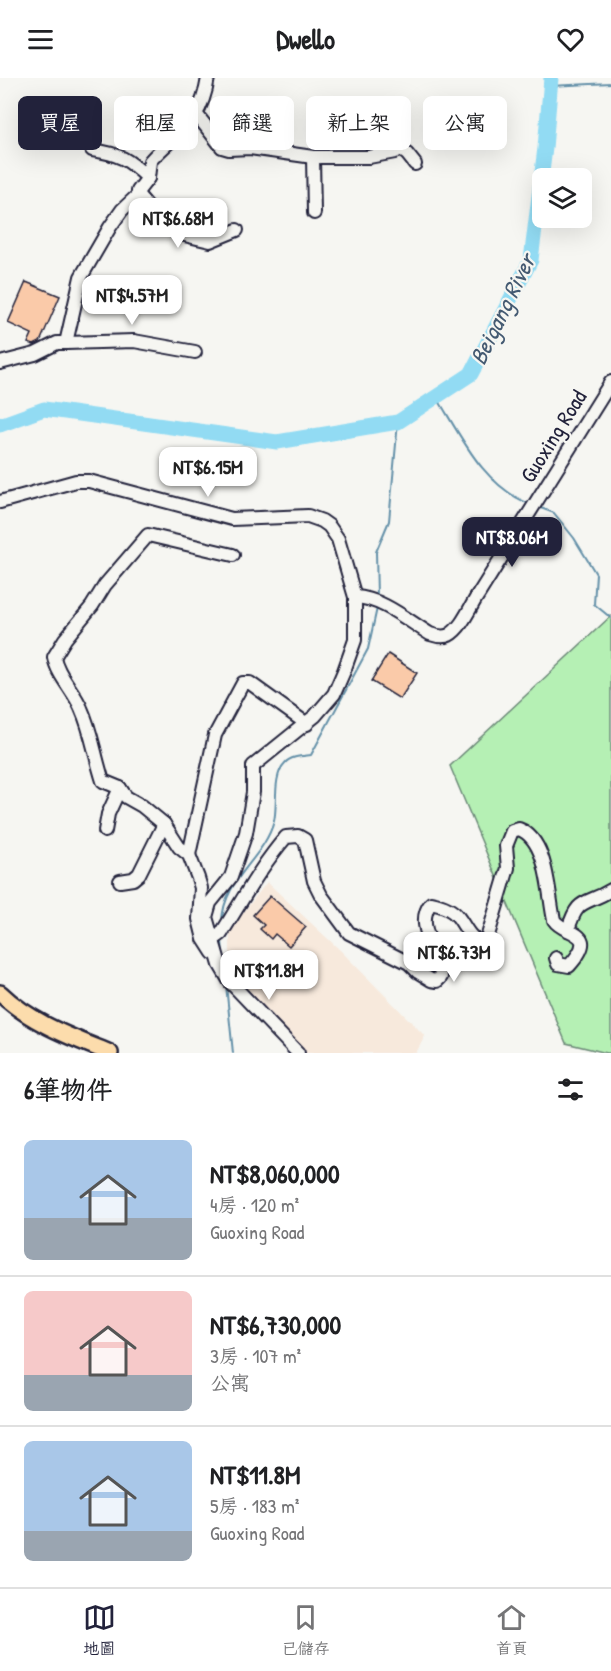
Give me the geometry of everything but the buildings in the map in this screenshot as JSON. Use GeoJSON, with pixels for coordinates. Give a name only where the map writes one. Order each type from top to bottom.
{"type":"FeatureCollection","features":[{"type":"Feature","properties":{"kind":"main road"},"geometry":{"type":"LineString","coordinates":[[0,993],[11,1004],[50,1028],[110,1053]]}},
{"type":"Feature","properties":{"kind":"street"},"geometry":{"type":"LineString","coordinates":[[198,112],[208,78]]}},
{"type":"Feature","properties":{"kind":"street"},"geometry":{"type":"LineString","coordinates":[[198,116],[222,147],[250,148],[313,158],[369,157],[395,153],[400,149],[415,164]]}},
{"type":"Feature","properties":{"kind":"street"},"geometry":{"type":"LineString","coordinates":[[92,150],[113,153],[128,159],[148,178]]}},
{"type":"Feature","properties":{"kind":"street"},"geometry":{"type":"LineString","coordinates":[[66,343],[81,277],[110,226],[122,210],[138,195],[138,191],[148,178],[150,161],[162,150]]}},
{"type":"Feature","properties":{"kind":"street"},"geometry":{"type":"LineString","coordinates":[[313,158],[314,213]]}},
{"type":"Feature","properties":{"kind":"street"},"geometry":{"type":"LineString","coordinates":[[138,195],[159,220],[180,234],[210,241],[237,230]]}},
{"type":"Feature","properties":{"kind":"street"},"geometry":{"type":"LineString","coordinates":[[0,363],[35,354],[57,343],[134,341],[195,352]]}},
{"type":"Feature","properties":{"kind":"street","name":"Guoxing Road"},"geometry":{"type":"LineString","coordinates":[[355,597],[367,597],[379,602],[430,634],[438,637],[448,635],[459,625],[611,382]]}},
{"type":"Feature","properties":{"kind":"street"},"geometry":{"type":"LineString","coordinates":[[0,502],[76,481],[89,481],[232,519],[308,516],[322,520],[338,539],[355,597],[355,640],[334,694],[307,724],[253,766],[253,792],[246,834],[231,877],[207,907],[206,916],[220,965]]}},
{"type":"Feature","properties":{"kind":"street"},"geometry":{"type":"LineString","coordinates":[[189,855],[178,847],[164,824],[142,806],[126,797],[120,788],[103,781],[88,723],[56,665],[54,657],[105,585],[148,535],[233,555]]}},
{"type":"Feature","properties":{"kind":"street"},"geometry":{"type":"LineString","coordinates":[[298,1053],[230,982],[204,939],[198,919],[201,888],[189,855],[215,735],[243,683],[250,683],[307,724]]}},
{"type":"Feature","properties":{"kind":"street"},"geometry":{"type":"LineString","coordinates":[[105,831],[108,814],[120,788]]}},
{"type":"Feature","properties":{"kind":"street"},"geometry":{"type":"LineString","coordinates":[[120,881],[133,879],[139,874],[164,824]]}},
{"type":"Feature","properties":{"kind":"street"},"geometry":{"type":"LineString","coordinates":[[214,939],[221,934],[258,873],[277,848],[286,837],[298,836],[304,840],[314,881],[321,895],[349,933],[409,963],[418,972],[437,981],[441,977],[440,969],[424,923],[427,909],[431,903],[447,908],[458,916],[463,927],[473,938],[479,942],[486,942],[508,868],[506,846],[508,838],[512,831],[519,829],[526,832],[536,844],[546,871],[557,926],[576,933],[581,939],[580,950],[569,966],[558,964],[556,958]]}},
{"type":"Feature","properties":{"kind":"street"},"geometry":{"type":"LineString","coordinates":[[568,930],[571,919],[582,903],[611,890]]}},
{"type":"Feature","properties":{"kind":"shaded area"},"geometry":{"type":"Polygon","coordinates":[[[267,882],[341,951],[425,1036],[416,1053],[303,1053],[234,981],[230,956],[230,930],[267,882]]]}},
{"type":"Feature","properties":{"kind":"green space"},"geometry":{"type":"Polygon","coordinates":[[[611,616],[611,1053],[607,1053],[566,1043],[450,766],[611,616]]]}},
{"type":"Feature","properties":{"kind":"waterway","name":"Beigang River"},"geometry":{"type":"LineString","coordinates":[[0,425],[44,409],[277,442],[398,422],[471,374],[531,260],[551,78]]}},
{"type":"Feature","properties":{"kind":"waterway"},"geometry":{"type":"LineString","coordinates":[[550,86],[611,83]]}},
{"type":"Feature","properties":{"kind":"waterway"},"geometry":{"type":"LineString","coordinates":[[436,396],[464,443],[486,472],[513,496],[530,504]]}},
{"type":"Feature","properties":{"kind":"waterway"},"geometry":{"type":"LineString","coordinates":[[377,596],[376,552],[389,521],[398,422]]}},
{"type":"Feature","properties":{"kind":"waterway"},"geometry":{"type":"LineString","coordinates":[[538,507],[554,513],[574,538],[596,574],[594,604],[611,618]]}},
{"type":"Feature","properties":{"kind":"waterway"},"geometry":{"type":"LineString","coordinates":[[222,922],[229,893],[262,847],[274,821],[278,775],[290,759],[311,755],[368,649],[377,608]]}},
{"type":"Feature","properties":{"kind":"waterway"},"geometry":{"type":"LineString","coordinates":[[222,940],[223,955]]}},
{"type":"Feature","properties":{"kind":"waterway"},"geometry":{"type":"LineString","coordinates":[[226,985],[233,1053]]}}]}
